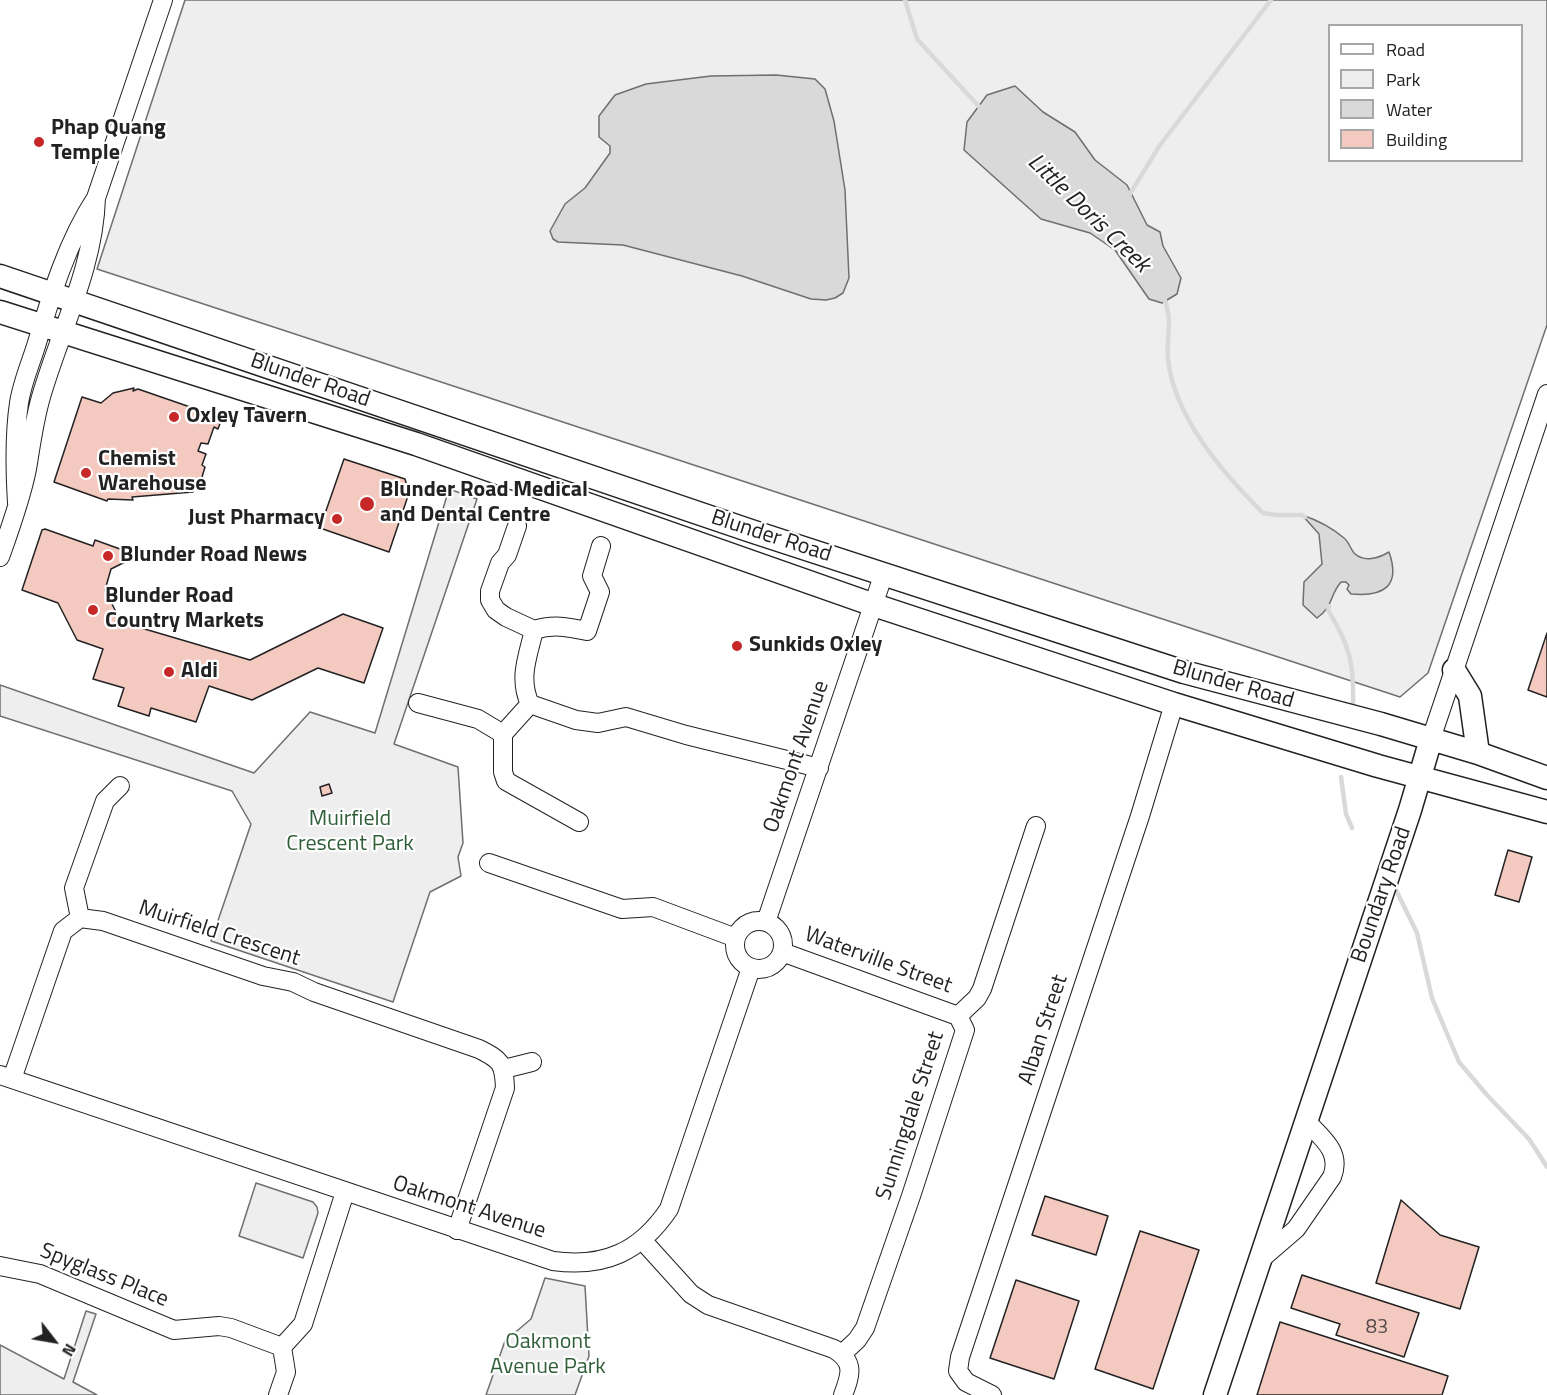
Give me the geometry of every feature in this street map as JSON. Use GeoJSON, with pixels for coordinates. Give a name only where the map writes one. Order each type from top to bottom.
{"type":"FeatureCollection","features":[{"type":"Feature","properties":{"kind":"main road","name":"Blunder Road"},"geometry":{"type":"LineString","coordinates":[[0,276],[740,527],[1184,672],[1431,739],[1547,778]]}},
{"type":"Feature","properties":{"kind":"main road","name":"Blunder Road"},"geometry":{"type":"LineString","coordinates":[[0,312],[416,444],[874,604],[1174,704],[1547,812]]}},
{"type":"Feature","properties":{"kind":"main road"},"geometry":{"type":"LineString","coordinates":[[1454,670],[1470,696],[1478,753]]}},
{"type":"Feature","properties":{"kind":"main road","name":"Boundary Road"},"geometry":{"type":"LineString","coordinates":[[1215,1395],[1431,739]]}},
{"type":"Feature","properties":{"kind":"street"},"geometry":{"type":"LineString","coordinates":[[17,503],[15,467],[19,401],[43,324],[64,298],[95,224],[96,198],[163,0]]}},
{"type":"Feature","properties":{"kind":"street"},"geometry":{"type":"LineString","coordinates":[[0,557],[5,520],[17,503],[27,470],[31,434],[41,395],[64,331],[64,298]]}},
{"type":"Feature","properties":{"kind":"street","name":"Boundary Road"},"geometry":{"type":"LineString","coordinates":[[1431,739],[1547,396]]}},
{"type":"Feature","properties":{"kind":"street"},"geometry":{"type":"LineString","coordinates":[[517,526],[507,555],[500,563],[489,600],[496,610],[506,617],[534,630],[548,626],[567,626],[587,631],[600,592],[592,576],[601,546]]}},
{"type":"Feature","properties":{"kind":"street","name":"Oakmont Avenue"},"geometry":{"type":"LineString","coordinates":[[766,922],[884,573]]}},
{"type":"Feature","properties":{"kind":"street"},"geometry":{"type":"LineString","coordinates":[[534,630],[524,678],[524,692],[530,705],[576,720],[598,723],[626,717],[686,735],[819,768]]}},
{"type":"Feature","properties":{"kind":"street"},"geometry":{"type":"LineString","coordinates":[[418,703],[478,719],[503,734]]}},
{"type":"Feature","properties":{"kind":"street","name":"Alban Street"},"geometry":{"type":"LineString","coordinates":[[987,1394],[966,1382],[958,1371],[960,1357],[1140,816],[1174,704]]}},
{"type":"Feature","properties":{"kind":"street"},"geometry":{"type":"LineString","coordinates":[[530,705],[503,734],[503,772],[506,781],[579,822]]}},
{"type":"Feature","properties":{"kind":"street"},"geometry":{"type":"LineString","coordinates":[[6,1077],[63,931],[80,918],[74,888],[105,801],[120,786]]}},
{"type":"Feature","properties":{"kind":"street","name":"Sunningdale Street"},"geometry":{"type":"LineString","coordinates":[[842,1354],[858,1340],[865,1328],[965,1030],[958,1016],[977,998],[982,988],[1036,826]]}},
{"type":"Feature","properties":{"kind":"street"},"geometry":{"type":"LineString","coordinates":[[489,863],[622,909],[652,907],[736,938]]}},
{"type":"Feature","properties":{"kind":"street","name":"Muirfield Crescent"},"geometry":{"type":"LineString","coordinates":[[80,918],[103,921],[263,976],[293,982],[314,992],[479,1049],[497,1058],[504,1069]]}},
{"type":"Feature","properties":{"kind":"street"},"geometry":{"type":"LineString","coordinates":[[759,921],[766,922],[773,925],[782,937],[782,952],[773,965],[766,968],[751,968],[739,959],[736,952],[736,938],[745,926],[759,921]]}},
{"type":"Feature","properties":{"kind":"street","name":"Waterville Street"},"geometry":{"type":"LineString","coordinates":[[782,952],[958,1016]]}},
{"type":"Feature","properties":{"kind":"street","name":"Oakmont Avenue"},"geometry":{"type":"LineString","coordinates":[[6,1077],[553,1261],[569,1263],[603,1260],[625,1252],[643,1240],[659,1223],[676,1193],[751,968]]}},
{"type":"Feature","properties":{"kind":"street"},"geometry":{"type":"LineString","coordinates":[[457,1230],[505,1088],[504,1069],[532,1062]]}},
{"type":"Feature","properties":{"kind":"street"},"geometry":{"type":"LineString","coordinates":[[1260,1260],[1296,1228],[1332,1177],[1336,1161],[1332,1152],[1306,1121]]}},
{"type":"Feature","properties":{"kind":"street"},"geometry":{"type":"LineString","coordinates":[[278,1395],[286,1372],[282,1347],[303,1324],[345,1192]]}},
{"type":"Feature","properties":{"kind":"street"},"geometry":{"type":"LineString","coordinates":[[643,1240],[691,1294],[708,1305],[834,1349],[842,1354],[849,1364],[849,1378],[843,1395]]}},
{"type":"Feature","properties":{"kind":"street","name":"Spyglass Place"},"geometry":{"type":"LineString","coordinates":[[4,1264],[40,1274],[174,1330],[219,1326],[231,1328],[282,1347]]}},
{"type":"Feature","properties":{"kind":"green space"},"geometry":{"type":"Polygon","coordinates":[[[185,0],[1547,0],[1547,325],[1428,673],[1400,697],[97,269],[185,0]]]}},
{"type":"Feature","properties":{"kind":"green space","name":"Muirfield Crescent Park"},"geometry":{"type":"Polygon","coordinates":[[[449,489],[477,499],[394,744],[458,767],[463,843],[458,857],[461,876],[430,892],[393,1002],[211,941],[251,824],[232,791],[0,716],[0,685],[254,773],[310,712],[375,733],[449,489]]]}},
{"type":"Feature","properties":{"kind":"green space"},"geometry":{"type":"Polygon","coordinates":[[[256,1183],[313,1202],[317,1207],[318,1213],[303,1258],[239,1236],[256,1183]]]}},
{"type":"Feature","properties":{"kind":"green space","name":"Oakmont Avenue Park"},"geometry":{"type":"Polygon","coordinates":[[[545,1278],[585,1286],[589,1356],[575,1395],[486,1395],[505,1341],[531,1319],[545,1278]]]}},
{"type":"Feature","properties":{"kind":"green space"},"geometry":{"type":"Polygon","coordinates":[[[86,1311],[96,1314],[73,1382],[97,1395],[0,1395],[0,1345],[64,1379],[86,1311]]]}},
{"type":"Feature","properties":{"kind":"water"},"geometry":{"type":"Polygon","coordinates":[[[776,75],[815,79],[825,89],[834,121],[845,190],[849,278],[843,293],[826,300],[811,299],[742,276],[623,245],[558,242],[553,239],[550,231],[565,204],[585,188],[610,153],[610,146],[599,137],[599,116],[615,95],[646,84],[711,76],[776,75]]]}},
{"type":"Feature","properties":{"kind":"water"},"geometry":{"type":"Polygon","coordinates":[[[1015,86],[1043,112],[1075,132],[1095,160],[1127,185],[1147,225],[1160,232],[1163,246],[1181,278],[1177,294],[1162,303],[1149,299],[1115,250],[1090,233],[1041,219],[964,150],[967,122],[987,95],[1015,86]]]}},
{"type":"Feature","properties":{"kind":"water"},"geometry":{"type":"Polygon","coordinates":[[[1302,515],[1324,524],[1339,534],[1354,553],[1362,558],[1381,556],[1389,552],[1393,573],[1387,587],[1373,593],[1351,594],[1347,589],[1349,585],[1341,582],[1329,605],[1317,618],[1303,605],[1304,582],[1322,564],[1319,534],[1302,515]]]}},
{"type":"Feature","properties":{"kind":"building"},"geometry":{"type":"Polygon","coordinates":[[[134,388],[133,391],[138,389],[222,418],[218,429],[214,427],[208,444],[201,443],[198,451],[206,454],[199,487],[195,486],[193,492],[132,497],[133,500],[108,499],[107,501],[54,482],[82,397],[101,403],[113,393],[134,388]]]}},
{"type":"Feature","properties":{"kind":"building","name":"Blunder Road Medical and Dental Centre"},"geometry":{"type":"Polygon","coordinates":[[[344,459],[405,479],[409,493],[389,552],[320,528],[344,459]]]}},
{"type":"Feature","properties":{"kind":"building"},"geometry":{"type":"Polygon","coordinates":[[[45,529],[93,546],[95,540],[131,553],[129,560],[111,569],[105,590],[121,622],[250,660],[343,614],[383,628],[364,683],[318,668],[252,700],[209,686],[196,722],[151,708],[149,716],[118,706],[124,688],[93,679],[103,649],[77,640],[58,603],[22,590],[42,530],[45,529]]]}},
{"type":"Feature","properties":{"kind":"building"},"geometry":{"type":"Polygon","coordinates":[[[1547,633],[1547,697],[1528,690],[1547,633]]]}},
{"type":"Feature","properties":{"kind":"building"},"geometry":{"type":"Polygon","coordinates":[[[329,784],[332,793],[322,796],[320,787],[329,784]]]}},
{"type":"Feature","properties":{"kind":"building"},"geometry":{"type":"Polygon","coordinates":[[[1508,850],[1532,857],[1519,902],[1495,895],[1508,850]]]}},
{"type":"Feature","properties":{"kind":"building"},"geometry":{"type":"Polygon","coordinates":[[[1045,1196],[1108,1216],[1096,1255],[1032,1235],[1045,1196]]]}},
{"type":"Feature","properties":{"kind":"building"},"geometry":{"type":"Polygon","coordinates":[[[1401,1200],[1440,1235],[1479,1247],[1460,1309],[1376,1283],[1401,1200]]]}},
{"type":"Feature","properties":{"kind":"building"},"geometry":{"type":"Polygon","coordinates":[[[1140,1231],[1199,1250],[1153,1389],[1095,1369],[1140,1231]]]}},
{"type":"Feature","properties":{"kind":"building"},"geometry":{"type":"Polygon","coordinates":[[[1302,1275],[1419,1313],[1404,1357],[1336,1335],[1340,1324],[1291,1308],[1302,1275]]]}},
{"type":"Feature","properties":{"kind":"building"},"geometry":{"type":"Polygon","coordinates":[[[1016,1280],[1079,1301],[1054,1379],[990,1358],[1016,1280]]]}},
{"type":"Feature","properties":{"kind":"building"},"geometry":{"type":"Polygon","coordinates":[[[1280,1322],[1448,1376],[1442,1395],[1257,1395],[1280,1322]]]}},
{"type":"Feature","properties":{"kind":"waterway","name":"Little Doris Creek"},"geometry":{"type":"LineString","coordinates":[[905,0],[917,39],[983,111]]}},
{"type":"Feature","properties":{"kind":"waterway"},"geometry":{"type":"LineString","coordinates":[[1128,197],[1160,145],[1271,0]]}},
{"type":"Feature","properties":{"kind":"waterway","name":"Little Doris Creek"},"geometry":{"type":"LineString","coordinates":[[1163,296],[1168,312],[1168,359],[1172,381],[1190,423],[1217,462],[1263,513],[1305,517]]}},
{"type":"Feature","properties":{"kind":"waterway","name":"Little Doris Creek"},"geometry":{"type":"LineString","coordinates":[[1329,606],[1328,610],[1349,655],[1353,678],[1353,705]]}},
{"type":"Feature","properties":{"kind":"waterway","name":"Little Doris Creek"},"geometry":{"type":"LineString","coordinates":[[1341,777],[1346,814],[1352,828]]}},
{"type":"Feature","properties":{"kind":"waterway","name":"Little Doris Creek"},"geometry":{"type":"LineString","coordinates":[[1396,890],[1417,933],[1432,998],[1459,1062],[1529,1139],[1547,1167]]}},
{"type":"Feature","properties":{"kind":"place","name":"Phap Quang Temple"},"geometry":{"type":"Point","coordinates":[39,142]}},
{"type":"Feature","properties":{"kind":"place","name":"Oxley Tavern"},"geometry":{"type":"Point","coordinates":[174,417]}},
{"type":"Feature","properties":{"kind":"place","name":"Chemist Warehouse"},"geometry":{"type":"Point","coordinates":[86,473]}},
{"type":"Feature","properties":{"kind":"place","name":"Blunder Road Medical and Dental Centre"},"geometry":{"type":"Point","coordinates":[367,504]}},
{"type":"Feature","properties":{"kind":"place","name":"Just Pharmacy"},"geometry":{"type":"Point","coordinates":[337,519]}},
{"type":"Feature","properties":{"kind":"place","name":"Blunder Road News"},"geometry":{"type":"Point","coordinates":[108,556]}},
{"type":"Feature","properties":{"kind":"place","name":"Blunder Road Country Markets"},"geometry":{"type":"Point","coordinates":[93,610]}},
{"type":"Feature","properties":{"kind":"place","name":"Sunkids Oxley"},"geometry":{"type":"Point","coordinates":[737,646]}},
{"type":"Feature","properties":{"kind":"place","name":"Aldi"},"geometry":{"type":"Point","coordinates":[169,672]}}]}
